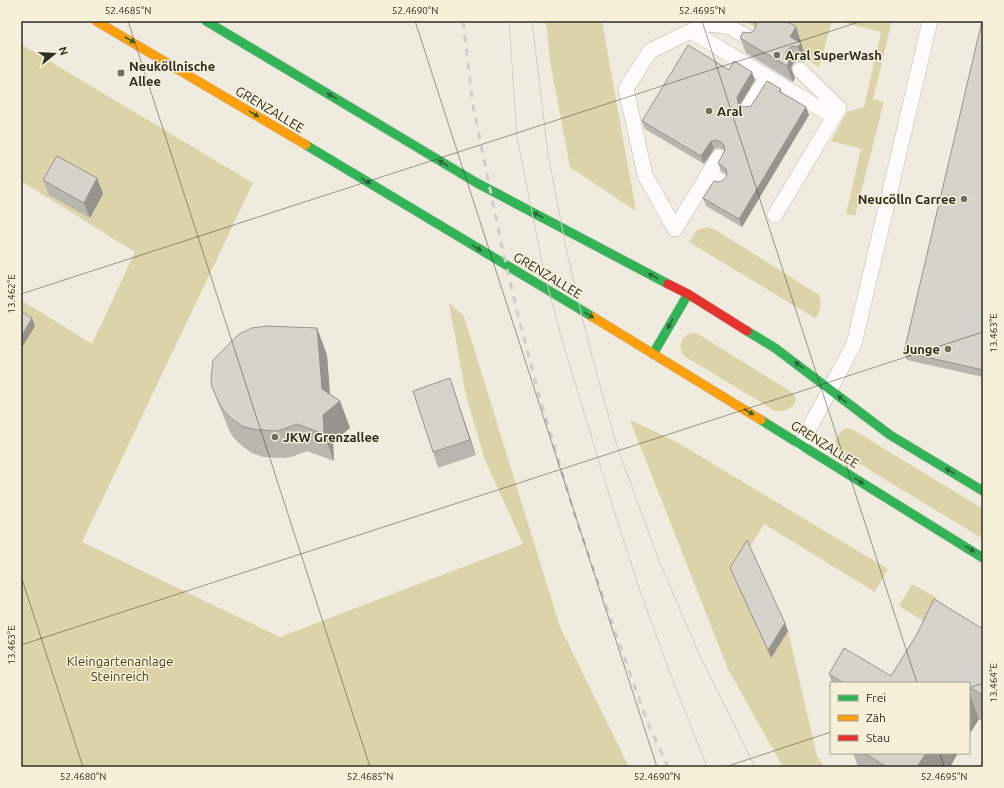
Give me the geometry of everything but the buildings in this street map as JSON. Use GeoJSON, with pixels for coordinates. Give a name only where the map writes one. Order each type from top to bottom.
{"type":"FeatureCollection","features":[{"type":"Feature","properties":{"kind":"main road","name":"GRENZALLEE"},"geometry":{"type":"LineString","coordinates":[[96,21],[448,230],[653,354],[801,444],[983,558]]}},
{"type":"Feature","properties":{"kind":"main road"},"geometry":{"type":"LineString","coordinates":[[206,21],[477,183],[688,294],[775,348],[890,435],[983,491]]}},
{"type":"Feature","properties":{"kind":"main road"},"geometry":{"type":"LineString","coordinates":[[653,354],[688,294]]}},
{"type":"Feature","properties":{"kind":"lane"},"geometry":{"type":"LineString","coordinates":[[801,444],[854,344],[930,21]]}},
{"type":"Feature","properties":{"kind":"lane"},"geometry":{"type":"LineString","coordinates":[[719,157],[715,177],[676,229],[645,175],[626,89],[650,51],[708,24],[727,26],[753,40]]}},
{"type":"Feature","properties":{"kind":"lane"},"geometry":{"type":"LineString","coordinates":[[691,31],[834,117]]}},
{"type":"Feature","properties":{"kind":"lane"},"geometry":{"type":"LineString","coordinates":[[775,215],[839,108],[800,70]]}},
{"type":"Feature","properties":{"kind":"lane"},"geometry":{"type":"LineString","coordinates":[[749,106],[767,76]]}},
{"type":"Feature","properties":{"kind":"green space"},"geometry":{"type":"Polygon","coordinates":[[[546,21],[602,21],[636,211],[570,167],[550,61],[546,21]]]}},
{"type":"Feature","properties":{"kind":"green space"},"geometry":{"type":"Polygon","coordinates":[[[745,21],[832,21],[819,67],[795,52],[801,42],[770,37],[745,21]]]}},
{"type":"Feature","properties":{"kind":"green space"},"geometry":{"type":"Polygon","coordinates":[[[837,21],[892,21],[873,99],[884,102],[855,216],[846,214],[861,149],[831,141],[847,112],[864,107],[881,32],[837,21]]]}},
{"type":"Feature","properties":{"kind":"green space","name":"Kleingartenanlage Steinreich"},"geometry":{"type":"Polygon","coordinates":[[[21,44],[253,183],[82,542],[280,637],[523,544],[485,460],[466,396],[449,303],[464,316],[560,627],[629,767],[21,767],[21,300],[92,344],[135,252],[21,181],[21,44]]]}},
{"type":"Feature","properties":{"kind":"green space"},"geometry":{"type":"Polygon","coordinates":[[[707,227],[716,230],[819,295],[820,307],[816,319],[689,242],[697,230],[707,227]]]}},
{"type":"Feature","properties":{"kind":"green space"},"geometry":{"type":"Polygon","coordinates":[[[691,333],[698,334],[793,393],[796,401],[792,407],[784,411],[775,411],[684,356],[681,349],[681,343],[685,337],[691,333]]]}},
{"type":"Feature","properties":{"kind":"green space"},"geometry":{"type":"Polygon","coordinates":[[[630,420],[675,441],[888,569],[875,592],[764,524],[733,576],[771,658],[788,631],[817,756],[824,767],[783,767],[728,669],[630,420]]]}},
{"type":"Feature","properties":{"kind":"green space"},"geometry":{"type":"Polygon","coordinates":[[[846,428],[852,429],[983,509],[983,539],[837,450],[835,440],[841,431],[846,428]]]}},
{"type":"Feature","properties":{"kind":"green space"},"geometry":{"type":"Polygon","coordinates":[[[912,584],[937,598],[924,621],[899,606],[912,584]]]}},
{"type":"Feature","properties":{"kind":"tram line"},"geometry":{"type":"LineString","coordinates":[[509,21],[517,137],[544,272],[562,340],[639,588],[670,673],[707,767]]}},
{"type":"Feature","properties":{"kind":"tram line"},"geometry":{"type":"LineString","coordinates":[[532,21],[548,154],[566,248],[588,342],[617,446],[660,563],[700,656],[755,767]]}},
{"type":"Feature","properties":{"kind":"railway"},"geometry":{"type":"LineString","coordinates":[[463,21],[473,106],[501,242],[539,395],[575,516],[647,721],[668,767]]}},
{"type":"Feature","properties":{"kind":"traffic: fast"},"geometry":{"type":"LineString","coordinates":[[206,21],[477,183],[668,284]]}},
{"type":"Feature","properties":{"kind":"traffic: fast"},"geometry":{"type":"LineString","coordinates":[[306,145],[593,317]]}},
{"type":"Feature","properties":{"kind":"traffic: fast"},"geometry":{"type":"LineString","coordinates":[[653,354],[688,294]]}},
{"type":"Feature","properties":{"kind":"traffic: fast"},"geometry":{"type":"LineString","coordinates":[[747,331],[775,348],[890,435],[983,491]]}},
{"type":"Feature","properties":{"kind":"traffic: fast"},"geometry":{"type":"LineString","coordinates":[[761,420],[983,558]]}},
{"type":"Feature","properties":{"kind":"traffic: slow"},"geometry":{"type":"LineString","coordinates":[[96,21],[306,145]]}},
{"type":"Feature","properties":{"kind":"traffic: slow"},"geometry":{"type":"LineString","coordinates":[[593,317],[761,420]]}},
{"type":"Feature","properties":{"kind":"traffic: jam"},"geometry":{"type":"LineString","coordinates":[[668,284],[688,294],[747,331]]}},
{"type":"Feature","properties":{"kind":"place","name":"Aral SuperWash"},"geometry":{"type":"Point","coordinates":[777,55]}},
{"type":"Feature","properties":{"kind":"place","name":"Neuköllnische Allee"},"geometry":{"type":"Point","coordinates":[121,73]}},
{"type":"Feature","properties":{"kind":"place","name":"Aral"},"geometry":{"type":"Point","coordinates":[709,111]}},
{"type":"Feature","properties":{"kind":"place","name":"Neucölln Carree"},"geometry":{"type":"Point","coordinates":[964,199]}},
{"type":"Feature","properties":{"kind":"place","name":"Junge"},"geometry":{"type":"Point","coordinates":[948,349]}},
{"type":"Feature","properties":{"kind":"place","name":"JKW Grenzallee"},"geometry":{"type":"Point","coordinates":[275,437]}}]}
